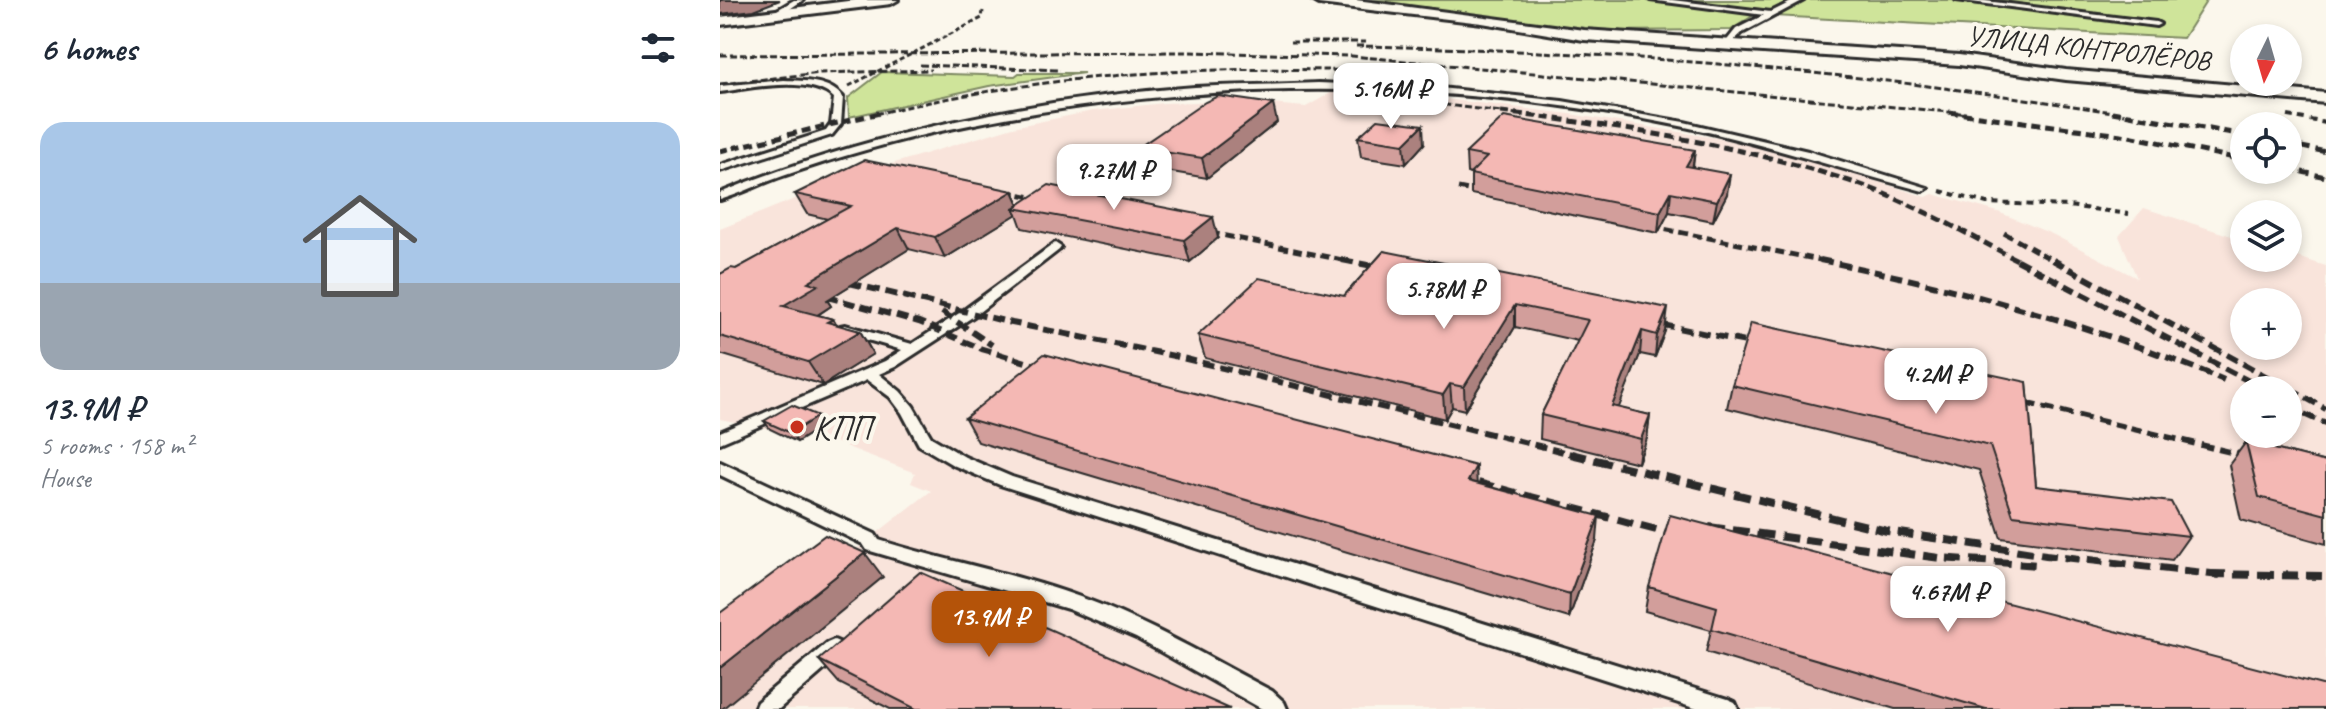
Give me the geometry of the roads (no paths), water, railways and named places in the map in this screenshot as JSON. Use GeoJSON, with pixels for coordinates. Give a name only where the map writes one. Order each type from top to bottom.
{"type":"FeatureCollection","features":[{"type":"Feature","properties":{"kind":"street"},"geometry":{"type":"LineString","coordinates":[[720,21],[891,0]]}},
{"type":"Feature","properties":{"kind":"street","name":"УЛИЦА КОНТРОЛЁРОВ"},"geometry":{"type":"LineString","coordinates":[[1319,0],[1482,19],[1584,35],[1959,60],[2066,75],[2326,98]]}},
{"type":"Feature","properties":{"kind":"lane"},"geometry":{"type":"LineString","coordinates":[[775,15],[799,0]]}},
{"type":"Feature","properties":{"kind":"lane"},"geometry":{"type":"LineString","coordinates":[[1654,0],[1770,14]]}},
{"type":"Feature","properties":{"kind":"lane"},"geometry":{"type":"LineString","coordinates":[[1728,44],[1739,31],[1800,0]]}},
{"type":"Feature","properties":{"kind":"lane"},"geometry":{"type":"LineString","coordinates":[[1960,0],[2156,24]]}},
{"type":"Feature","properties":{"kind":"lane"},"geometry":{"type":"LineString","coordinates":[[720,89],[800,83],[823,86],[837,92],[836,124],[829,133],[720,168]]}},
{"type":"Feature","properties":{"kind":"lane"},"geometry":{"type":"LineString","coordinates":[[720,197],[824,158],[1012,113],[1143,94],[1289,84],[1375,85],[1559,104],[1748,138],[1823,156],[1923,188]]}},
{"type":"Feature","properties":{"kind":"lane"},"geometry":{"type":"LineString","coordinates":[[720,438],[869,374],[914,349],[969,313],[1055,247]]}},
{"type":"Feature","properties":{"kind":"lane"},"geometry":{"type":"LineString","coordinates":[[834,325],[914,349]]}},
{"type":"Feature","properties":{"kind":"lane"},"geometry":{"type":"LineString","coordinates":[[869,374],[895,394],[925,441],[959,461],[1006,481],[1728,709]]}},
{"type":"Feature","properties":{"kind":"lane"},"geometry":{"type":"LineString","coordinates":[[720,468],[869,539],[873,545],[926,570],[1026,587],[1102,614],[1265,698],[1277,709]]}},
{"type":"Feature","properties":{"kind":"lane"},"geometry":{"type":"LineString","coordinates":[[764,709],[848,637]]}},
{"type":"Feature","properties":{"kind":"railway"},"geometry":{"type":"LineString","coordinates":[[1290,42],[1366,42]]}},
{"type":"Feature","properties":{"kind":"railway"},"geometry":{"type":"LineString","coordinates":[[1356,46],[1453,48],[1742,66],[2029,99],[2125,114]]}},
{"type":"Feature","properties":{"kind":"railway"},"geometry":{"type":"LineString","coordinates":[[720,55],[1186,52],[1352,56],[1950,112]]}},
{"type":"Feature","properties":{"kind":"railway"},"geometry":{"type":"LineString","coordinates":[[920,65],[1060,70]]}},
{"type":"Feature","properties":{"kind":"railway"},"geometry":{"type":"LineString","coordinates":[[881,113],[1003,89],[1128,75],[1254,69],[1384,72]]}},
{"type":"Feature","properties":{"kind":"railway"},"geometry":{"type":"LineString","coordinates":[[720,84],[820,73],[931,70]]}},
{"type":"Feature","properties":{"kind":"railway"},"geometry":{"type":"LineString","coordinates":[[1344,92],[1517,114]]}},
{"type":"Feature","properties":{"kind":"railway"},"geometry":{"type":"LineString","coordinates":[[1501,112],[1674,137],[1801,166],[1889,196],[2021,262]]}},
{"type":"Feature","properties":{"kind":"railway"},"geometry":{"type":"LineString","coordinates":[[1950,112],[1970,114]]}},
{"type":"Feature","properties":{"kind":"railway"},"geometry":{"type":"LineString","coordinates":[[1950,112],[2129,136],[2230,157]]}},
{"type":"Feature","properties":{"kind":"railway"},"geometry":{"type":"LineString","coordinates":[[2112,112],[2230,133]]}},
{"type":"Feature","properties":{"kind":"railway"},"geometry":{"type":"LineString","coordinates":[[720,151],[881,113]]}},
{"type":"Feature","properties":{"kind":"railway"},"geometry":{"type":"LineString","coordinates":[[875,114],[881,113]]}},
{"type":"Feature","properties":{"kind":"railway"},"geometry":{"type":"LineString","coordinates":[[2302,147],[2326,152]]}},
{"type":"Feature","properties":{"kind":"railway"},"geometry":{"type":"LineString","coordinates":[[2302,172],[2326,177]]}},
{"type":"Feature","properties":{"kind":"railway"},"geometry":{"type":"LineString","coordinates":[[1458,188],[1493,195]]}},
{"type":"Feature","properties":{"kind":"railway"},"geometry":{"type":"LineString","coordinates":[[993,189],[1052,201]]}},
{"type":"Feature","properties":{"kind":"railway"},"geometry":{"type":"LineString","coordinates":[[1638,224],[1821,260]]}},
{"type":"Feature","properties":{"kind":"railway"},"geometry":{"type":"LineString","coordinates":[[1197,230],[1348,261]]}},
{"type":"Feature","properties":{"kind":"railway"},"geometry":{"type":"LineString","coordinates":[[2004,233],[2056,262]]}},
{"type":"Feature","properties":{"kind":"railway"},"geometry":{"type":"LineString","coordinates":[[1342,260],[1348,261]]}},
{"type":"Feature","properties":{"kind":"railway"},"geometry":{"type":"LineString","coordinates":[[1821,260],[1830,262]]}},
{"type":"Feature","properties":{"kind":"railway"},"geometry":{"type":"LineString","coordinates":[[1821,260],[2025,310],[2125,342],[2224,380]]}},
{"type":"Feature","properties":{"kind":"railway"},"geometry":{"type":"LineString","coordinates":[[2017,260],[2239,376]]}},
{"type":"Feature","properties":{"kind":"railway"},"geometry":{"type":"LineString","coordinates":[[2053,260],[2326,409]]}},
{"type":"Feature","properties":{"kind":"railway"},"geometry":{"type":"LineString","coordinates":[[1348,261],[1393,270]]}},
{"type":"Feature","properties":{"kind":"railway"},"geometry":{"type":"LineString","coordinates":[[833,279],[1012,323],[1174,356],[1580,456]]}},
{"type":"Feature","properties":{"kind":"railway"},"geometry":{"type":"LineString","coordinates":[[809,292],[919,322],[982,349],[1053,370]]}},
{"type":"Feature","properties":{"kind":"railway"},"geometry":{"type":"LineString","coordinates":[[942,312],[992,345]]}},
{"type":"Feature","properties":{"kind":"railway"},"geometry":{"type":"LineString","coordinates":[[1644,321],[1765,346]]}},
{"type":"Feature","properties":{"kind":"railway"},"geometry":{"type":"LineString","coordinates":[[2008,399],[2245,456]]}},
{"type":"Feature","properties":{"kind":"railway"},"geometry":{"type":"LineString","coordinates":[[2302,413],[2326,424]]}},
{"type":"Feature","properties":{"kind":"railway"},"geometry":{"type":"LineString","coordinates":[[1571,454],[1887,531],[2046,555],[2212,574]]}},
{"type":"Feature","properties":{"kind":"railway"},"geometry":{"type":"LineString","coordinates":[[2238,454],[2245,456]]}},
{"type":"Feature","properties":{"kind":"railway"},"geometry":{"type":"LineString","coordinates":[[2245,456],[2261,459]]}},
{"type":"Feature","properties":{"kind":"railway"},"geometry":{"type":"LineString","coordinates":[[1455,477],[1687,538]]}},
{"type":"Feature","properties":{"kind":"railway"},"geometry":{"type":"LineString","coordinates":[[1709,527],[1940,558],[2039,565]]}},
{"type":"Feature","properties":{"kind":"railway"},"geometry":{"type":"LineString","coordinates":[[2212,574],[2326,576]]}},
{"type":"Feature","properties":{"kind":"railway"},"geometry":{"type":"LineString","coordinates":[[2212,574],[2220,575]]}},
{"type":"Feature","properties":{"kind":"place","name":"КПП"},"geometry":{"type":"Point","coordinates":[797,427]}}]}
